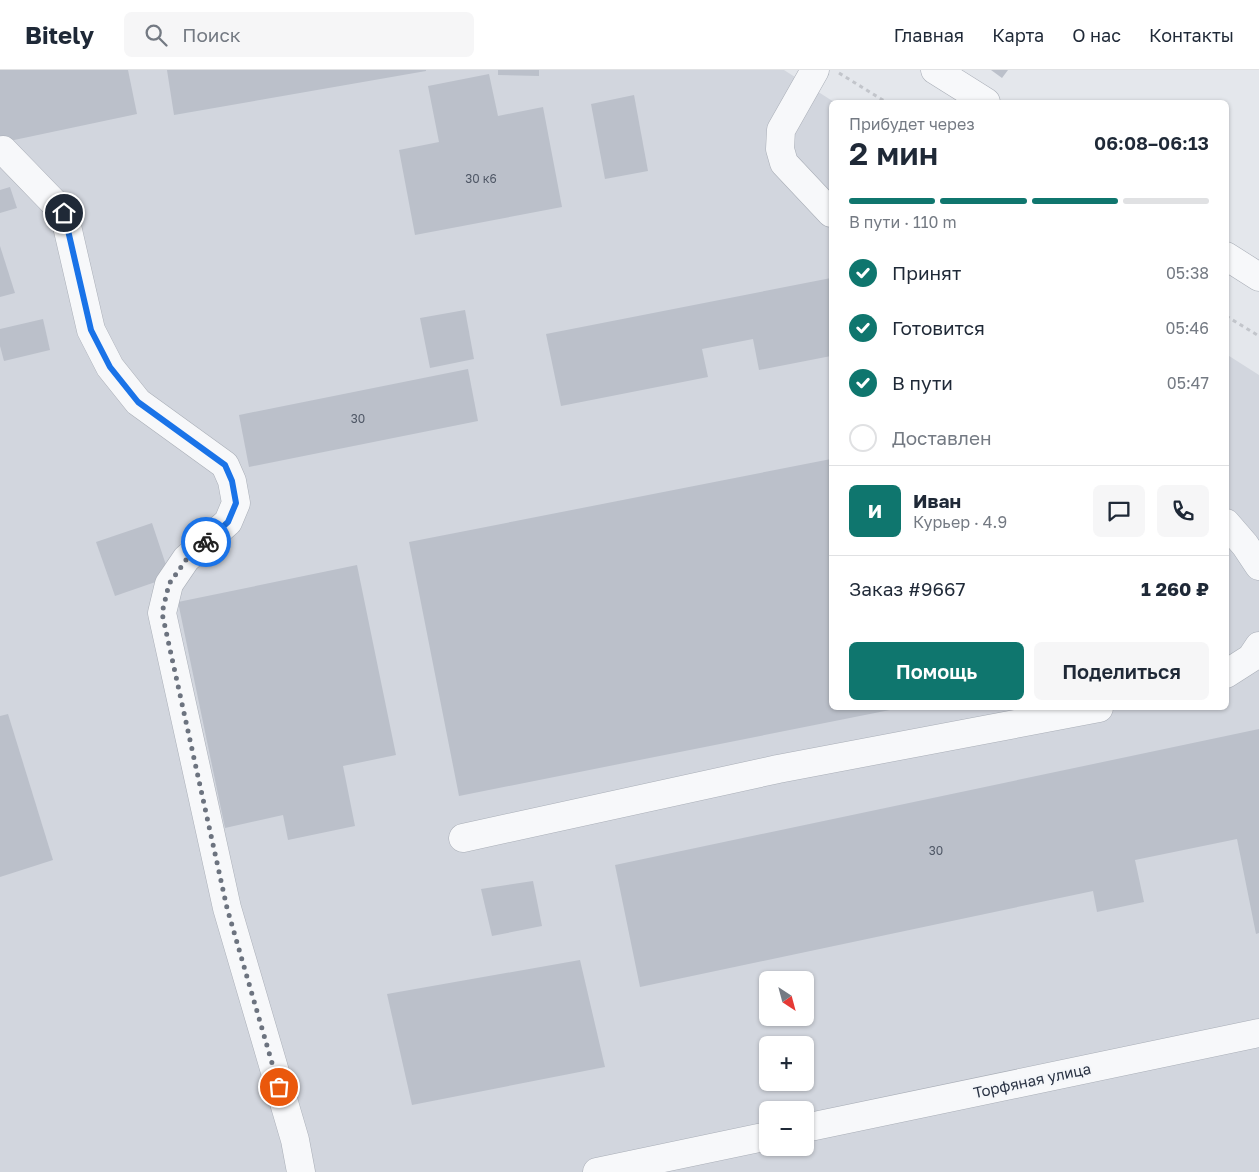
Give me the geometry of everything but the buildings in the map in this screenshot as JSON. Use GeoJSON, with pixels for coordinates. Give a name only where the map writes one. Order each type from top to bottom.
{"type":"FeatureCollection","features":[{"type":"Feature","properties":{"kind":"street"},"geometry":{"type":"LineString","coordinates":[[815,70],[781,130],[780,149],[784,163],[829,211]]}},
{"type":"Feature","properties":{"kind":"street"},"geometry":{"type":"LineString","coordinates":[[935,70],[983,100]]}},
{"type":"Feature","properties":{"kind":"street"},"geometry":{"type":"LineString","coordinates":[[3,150],[64,213],[91,330],[110,367],[138,402],[225,465],[232,481],[236,503],[228,522],[186,560],[169,584],[162,613],[227,908],[295,1140],[301,1172]]}},
{"type":"Feature","properties":{"kind":"street"},"geometry":{"type":"LineString","coordinates":[[1229,258],[1259,277]]}},
{"type":"Feature","properties":{"kind":"street"},"geometry":{"type":"LineString","coordinates":[[1229,526],[1245,544],[1259,566]]}},
{"type":"Feature","properties":{"kind":"street"},"geometry":{"type":"LineString","coordinates":[[1229,672],[1251,658],[1259,646]]}},
{"type":"Feature","properties":{"kind":"street"},"geometry":{"type":"LineString","coordinates":[[463,838],[778,769],[1089,710]]}},
{"type":"Feature","properties":{"kind":"street","name":"Торфяная улица"},"geometry":{"type":"LineString","coordinates":[[814,1126],[1259,1033]]}},
{"type":"Feature","properties":{"kind":"street"},"geometry":{"type":"LineString","coordinates":[[597,1172],[759,1138]]}},
{"type":"Feature","properties":{"kind":"path"},"geometry":{"type":"LineString","coordinates":[[834,70],[883,100]]}},
{"type":"Feature","properties":{"kind":"path"},"geometry":{"type":"LineString","coordinates":[[1229,318],[1259,336]]}},
{"type":"Feature","properties":{"kind":"shaded area"},"geometry":{"type":"Polygon","coordinates":[[[0,70],[784,70],[831,100],[829,100],[829,710],[1229,710],[1229,356],[1259,375],[1259,1172],[0,1172],[0,70]]]}},
{"type":"Feature","properties":{"kind":"way so far"},"geometry":{"type":"LineString","coordinates":[[206,542],[186,560],[169,584],[162,613],[227,908],[279,1087]]}},
{"type":"Feature","properties":{"kind":"route"},"geometry":{"type":"LineString","coordinates":[[64,213],[91,330],[110,367],[138,402],[225,465],[232,481],[236,503],[228,522],[206,542]]}}]}
